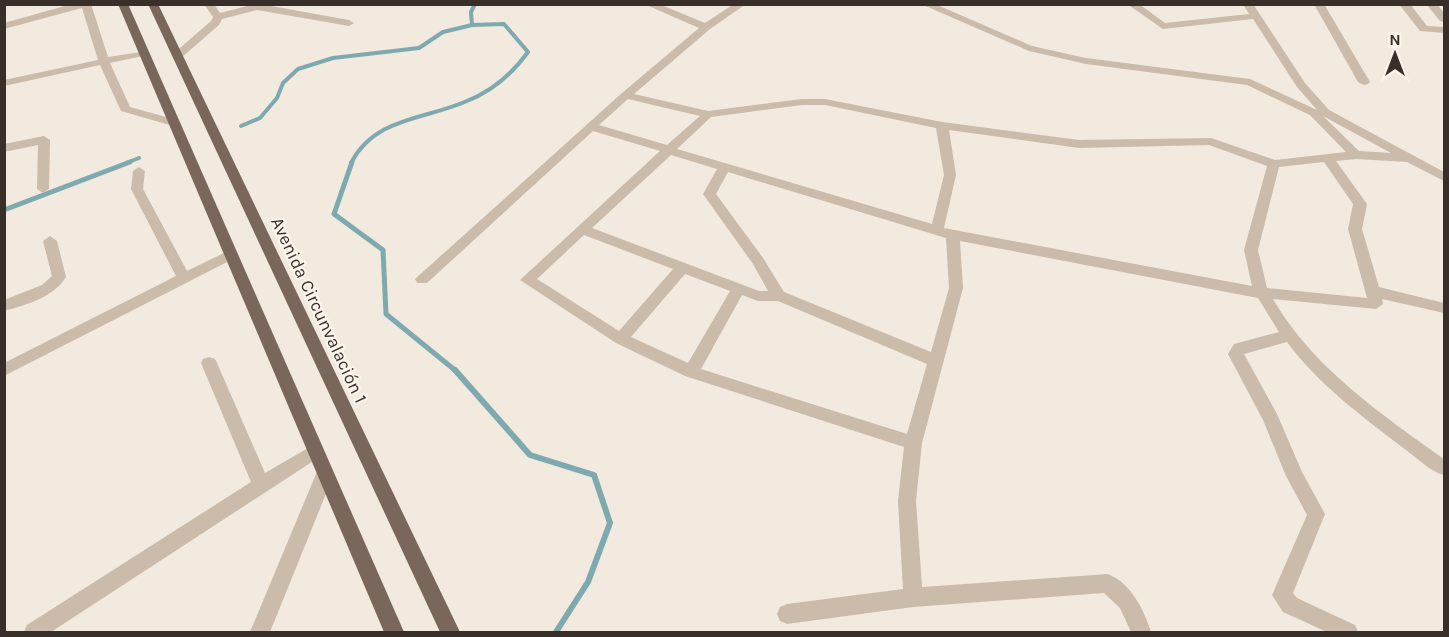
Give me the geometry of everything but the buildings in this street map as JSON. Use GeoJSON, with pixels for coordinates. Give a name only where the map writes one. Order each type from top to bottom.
{"type":"FeatureCollection","features":[{"type":"Feature","properties":{"kind":"main road"},"geometry":{"type":"LineString","coordinates":[[123,4],[394,633]]}},
{"type":"Feature","properties":{"kind":"main road","name":"Avenida Circunvalación 1"},"geometry":{"type":"LineString","coordinates":[[153,4],[450,633]]}},
{"type":"Feature","properties":{"kind":"street"},"geometry":{"type":"LineString","coordinates":[[4,26],[85,4],[104,62],[125,109],[172,122]]}},
{"type":"Feature","properties":{"kind":"street"},"geometry":{"type":"LineString","coordinates":[[209,4],[218,17]]}},
{"type":"Feature","properties":{"kind":"street"},"geometry":{"type":"LineString","coordinates":[[177,56],[208,30],[218,17],[237,8],[269,4]]}},
{"type":"Feature","properties":{"kind":"street"},"geometry":{"type":"LineString","coordinates":[[649,4],[706,27]]}},
{"type":"Feature","properties":{"kind":"street"},"geometry":{"type":"LineString","coordinates":[[422,279],[626,95],[706,27],[741,4]]}},
{"type":"Feature","properties":{"kind":"street"},"geometry":{"type":"LineString","coordinates":[[926,4],[965,18],[1029,48],[1086,61],[1250,82],[1319,113],[1444,177]]}},
{"type":"Feature","properties":{"kind":"street"},"geometry":{"type":"LineString","coordinates":[[1132,4],[1163,26],[1256,16]]}},
{"type":"Feature","properties":{"kind":"street"},"geometry":{"type":"LineString","coordinates":[[1248,4],[1319,113],[1356,155]]}},
{"type":"Feature","properties":{"kind":"street"},"geometry":{"type":"LineString","coordinates":[[1319,4],[1364,82]]}},
{"type":"Feature","properties":{"kind":"street"},"geometry":{"type":"LineString","coordinates":[[1404,4],[1424,29],[1444,30]]}},
{"type":"Feature","properties":{"kind":"street"},"geometry":{"type":"LineString","coordinates":[[1431,4],[1444,19]]}},
{"type":"Feature","properties":{"kind":"street"},"geometry":{"type":"LineString","coordinates":[[257,7],[349,22]]}},
{"type":"Feature","properties":{"kind":"street"},"geometry":{"type":"LineString","coordinates":[[4,83],[143,53]]}},
{"type":"Feature","properties":{"kind":"street"},"geometry":{"type":"LineString","coordinates":[[626,95],[708,114],[814,101],[942,126],[1079,144],[1211,142],[1274,164],[1356,155],[1409,158]]}},
{"type":"Feature","properties":{"kind":"street"},"geometry":{"type":"LineString","coordinates":[[708,114],[527,280],[621,339],[691,372],[913,443]]}},
{"type":"Feature","properties":{"kind":"street"},"geometry":{"type":"LineString","coordinates":[[912,597],[907,501],[913,443],[956,288],[945,232],[950,175],[942,126]]}},
{"type":"Feature","properties":{"kind":"street"},"geometry":{"type":"LineString","coordinates":[[592,127],[945,232],[1261,293],[1376,304],[1355,229],[1360,204],[1327,157]]}},
{"type":"Feature","properties":{"kind":"street"},"geometry":{"type":"LineString","coordinates":[[4,148],[44,140],[43,189]]}},
{"type":"Feature","properties":{"kind":"street"},"geometry":{"type":"LineString","coordinates":[[1274,164],[1250,255],[1261,293],[1288,336],[1349,396],[1444,468]]}},
{"type":"Feature","properties":{"kind":"street"},"geometry":{"type":"LineString","coordinates":[[724,168],[709,194],[758,261],[779,297]]}},
{"type":"Feature","properties":{"kind":"street"},"geometry":{"type":"LineString","coordinates":[[139,171],[137,189],[184,278]]}},
{"type":"Feature","properties":{"kind":"street"},"geometry":{"type":"LineString","coordinates":[[583,230],[758,296],[779,297],[937,362]]}},
{"type":"Feature","properties":{"kind":"street"},"geometry":{"type":"LineString","coordinates":[[4,306],[47,288],[59,278],[50,241]]}},
{"type":"Feature","properties":{"kind":"street"},"geometry":{"type":"LineString","coordinates":[[4,370],[230,255]]}},
{"type":"Feature","properties":{"kind":"street"},"geometry":{"type":"LineString","coordinates":[[621,339],[682,267]]}},
{"type":"Feature","properties":{"kind":"street"},"geometry":{"type":"LineString","coordinates":[[691,372],[738,288]]}},
{"type":"Feature","properties":{"kind":"street"},"geometry":{"type":"LineString","coordinates":[[1372,291],[1444,308]]}},
{"type":"Feature","properties":{"kind":"street"},"geometry":{"type":"LineString","coordinates":[[1288,336],[1239,348],[1236,354],[1271,419],[1295,477],[1317,514],[1282,595],[1290,605],[1348,633]]}},
{"type":"Feature","properties":{"kind":"street"},"geometry":{"type":"LineString","coordinates":[[210,363],[261,484]]}},
{"type":"Feature","properties":{"kind":"street"},"geometry":{"type":"LineString","coordinates":[[34,633],[315,451]]}},
{"type":"Feature","properties":{"kind":"street"},"geometry":{"type":"LineString","coordinates":[[260,633],[325,474]]}},
{"type":"Feature","properties":{"kind":"street"},"geometry":{"type":"LineString","coordinates":[[787,614],[912,597],[1108,583],[1118,590],[1126,602],[1141,633]]}},
{"type":"Feature","properties":{"kind":"waterway"},"geometry":{"type":"LineString","coordinates":[[472,25],[471,12],[475,4]]}},
{"type":"Feature","properties":{"kind":"waterway"},"geometry":{"type":"LineString","coordinates":[[351,163],[361,148],[387,128],[451,107],[485,92],[508,75],[528,52],[504,24],[472,25]]}},
{"type":"Feature","properties":{"kind":"waterway"},"geometry":{"type":"LineString","coordinates":[[241,126],[260,118],[277,98],[283,83],[298,69],[333,58],[419,48],[443,32],[472,25]]}},
{"type":"Feature","properties":{"kind":"waterway"},"geometry":{"type":"LineString","coordinates":[[126,163],[139,158]]}},
{"type":"Feature","properties":{"kind":"waterway"},"geometry":{"type":"LineString","coordinates":[[4,210],[130,162]]}},
{"type":"Feature","properties":{"kind":"waterway"},"geometry":{"type":"LineString","coordinates":[[352,162],[334,214],[383,250],[386,314],[456,371]]}},
{"type":"Feature","properties":{"kind":"waterway"},"geometry":{"type":"LineString","coordinates":[[456,371],[530,455],[594,475],[610,523],[588,582],[556,632]]}}]}
